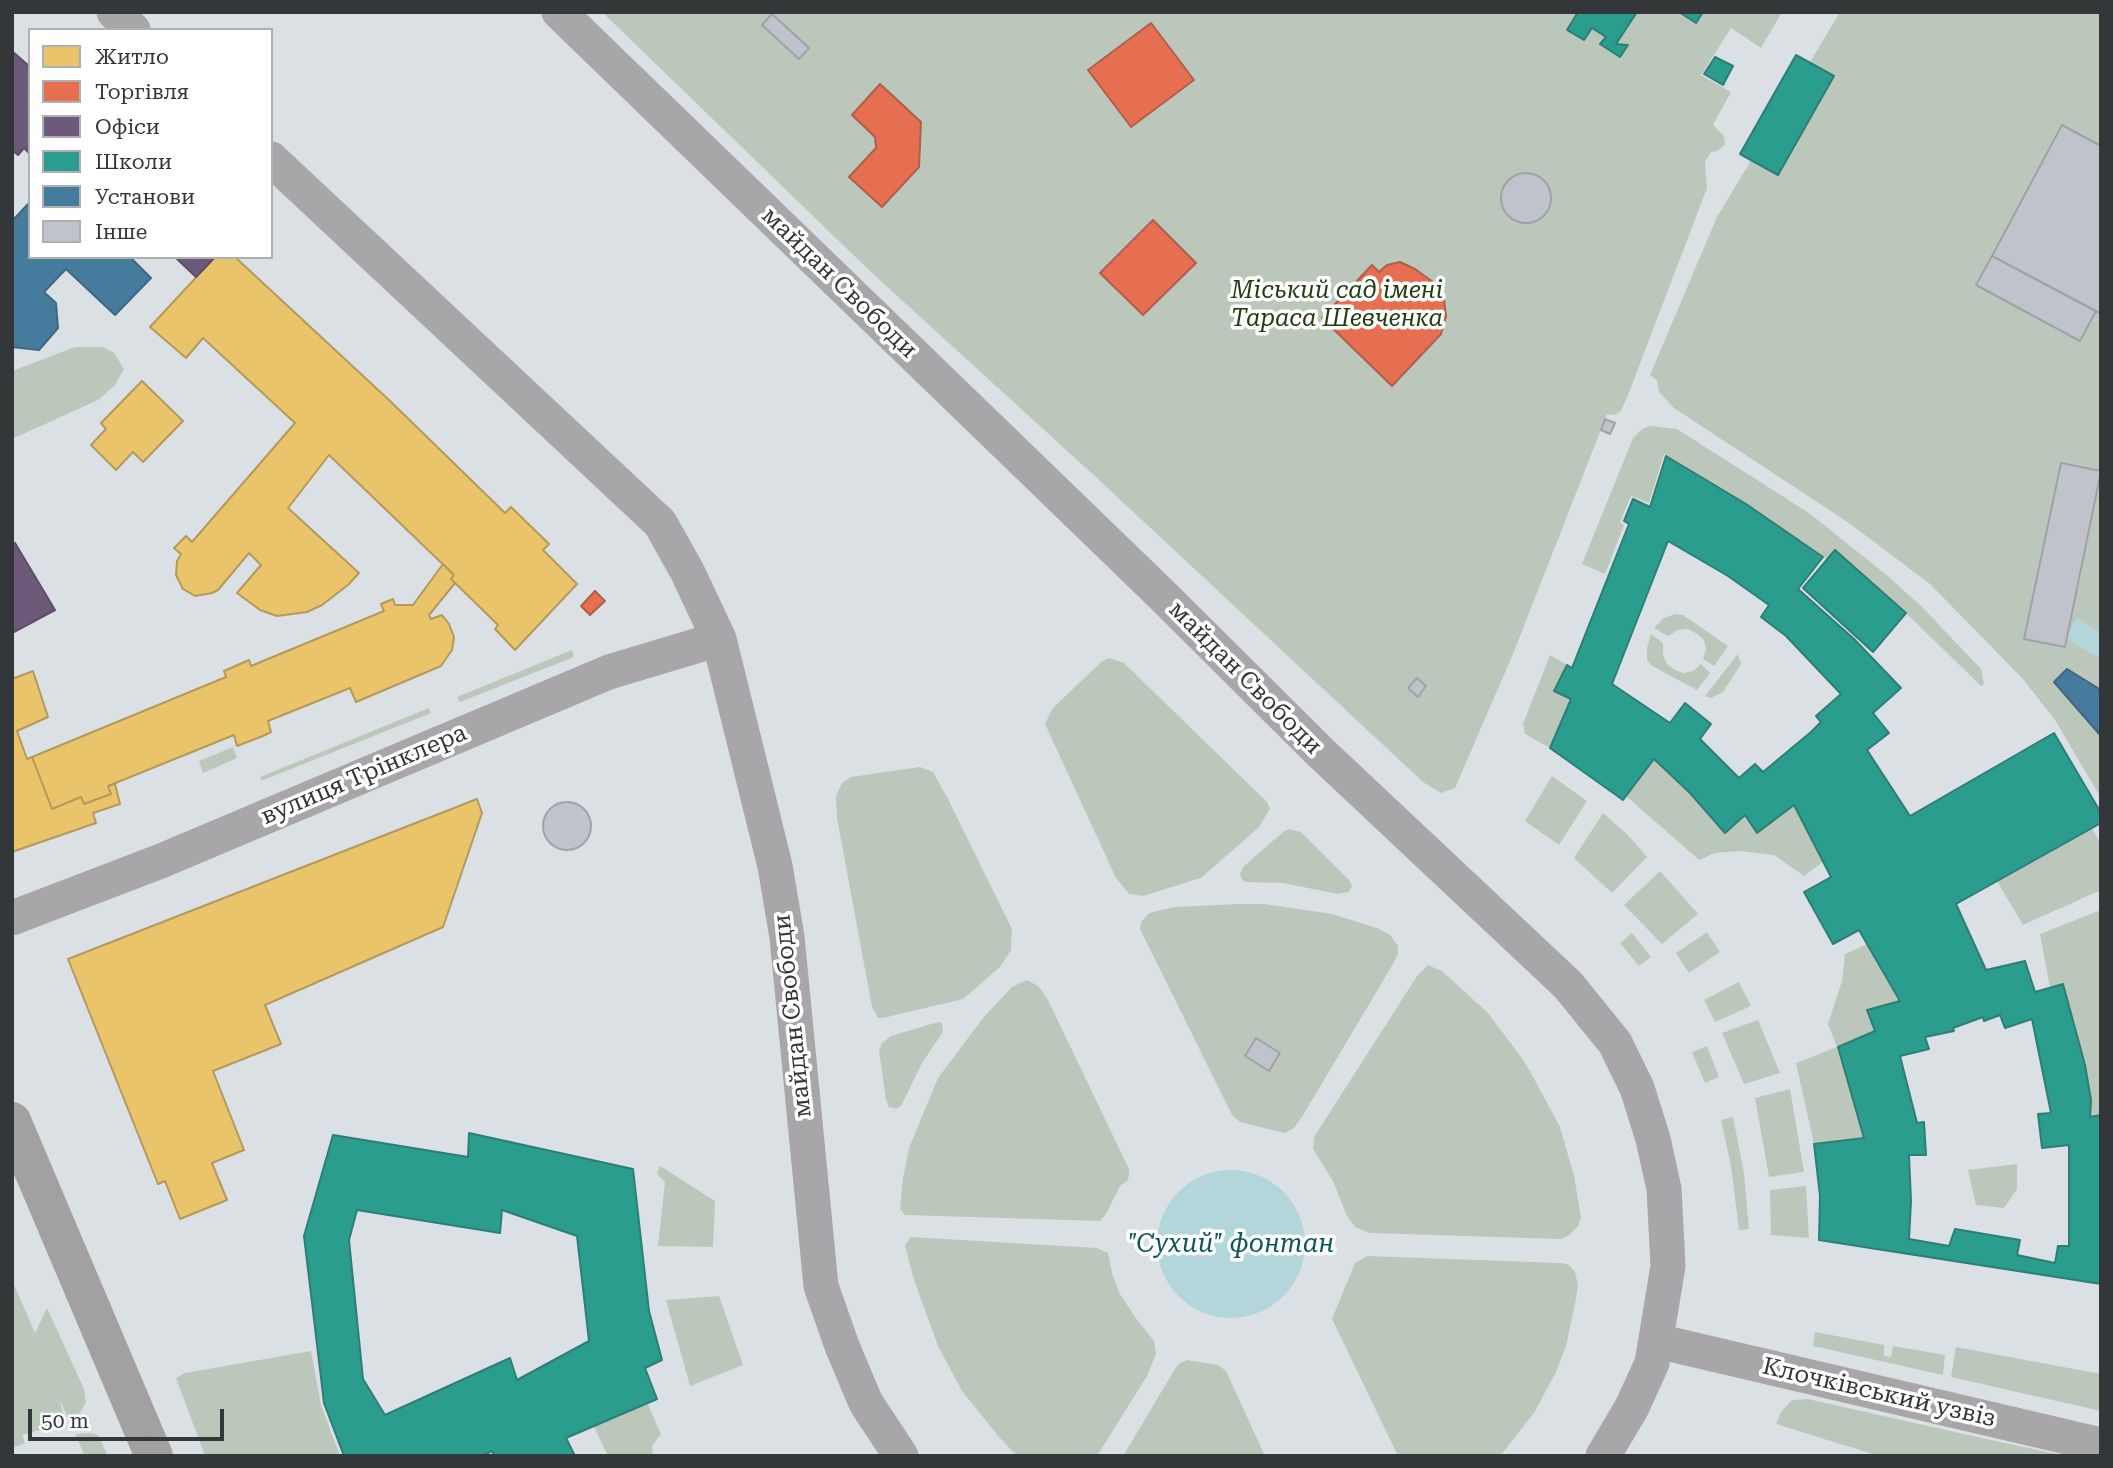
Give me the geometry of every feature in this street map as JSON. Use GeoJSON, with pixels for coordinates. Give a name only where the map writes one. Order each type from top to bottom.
{"type":"FeatureCollection","features":[{"type":"Feature","properties":{"kind":"main road"},"geometry":{"type":"LineString","coordinates":[[114,12],[131,28]]}},
{"type":"Feature","properties":{"kind":"main road","name":"майдан Свободи"},"geometry":{"type":"LineString","coordinates":[[559,12],[1320,751],[1568,985],[1615,1043],[1637,1088],[1653,1139],[1664,1189],[1668,1266],[1652,1363],[1643,1386],[1602,1456]]}},
{"type":"Feature","properties":{"kind":"main road","name":"майдан Свободи"},"geometry":{"type":"LineString","coordinates":[[273,161],[660,523],[687,571],[719,639],[765,821],[781,901],[787,937],[821,1286],[866,1403],[901,1456]]}},
{"type":"Feature","properties":{"kind":"main road","name":"вулиця Трінклера"},"geometry":{"type":"LineString","coordinates":[[12,918],[161,861],[609,672],[719,639]]}},
{"type":"Feature","properties":{"kind":"main road"},"geometry":{"type":"LineString","coordinates":[[12,1121],[154,1456]]}},
{"type":"Feature","properties":{"kind":"main road","name":"Клочківський узвіз"},"geometry":{"type":"LineString","coordinates":[[1657,1340],[2101,1445]]}},
{"type":"Feature","properties":{"kind":"green space","name":"Міський сад імені Тараса Шевченка"},"geometry":{"type":"Polygon","coordinates":[[[602,12],[1782,12],[1761,48],[1731,28],[1701,75],[1731,92],[1713,125],[1724,136],[1725,145],[1711,152],[1705,162],[1707,188],[1621,411],[1614,415],[1607,414],[1513,654],[1455,788],[1441,793],[1423,782],[872,273],[602,12]]]}},
{"type":"Feature","properties":{"kind":"green space"},"geometry":{"type":"Polygon","coordinates":[[[1840,12],[2101,12],[2101,798],[2055,720],[2022,678],[1930,584],[1849,523],[1674,408],[1659,392],[1657,380],[1650,375],[1717,217],[1840,12]]]}},
{"type":"Feature","properties":{"kind":"green space"},"geometry":{"type":"Polygon","coordinates":[[[75,347],[103,347],[114,353],[124,369],[115,385],[98,400],[12,439],[12,371],[75,347]]]}},
{"type":"Feature","properties":{"kind":"green space"},"geometry":{"type":"Polygon","coordinates":[[[1650,426],[1677,429],[1809,513],[1923,608],[1981,669],[1984,684],[1981,686],[1906,613],[1834,551],[1828,559],[1823,557],[1746,504],[1664,454],[1649,503],[1631,496],[1620,522],[1624,525],[1605,574],[1582,564],[1633,438],[1642,429],[1650,426]]]}},
{"type":"Feature","properties":{"kind":"green space"},"geometry":{"type":"Polygon","coordinates":[[[1675,614],[1683,615],[1728,646],[1714,666],[1703,659],[1706,650],[1704,640],[1697,634],[1688,629],[1678,630],[1668,636],[1654,628],[1664,618],[1675,614]]]}},
{"type":"Feature","properties":{"kind":"green space"},"geometry":{"type":"Polygon","coordinates":[[[1651,634],[1663,643],[1663,655],[1667,664],[1675,670],[1684,673],[1693,671],[1701,664],[1710,673],[1697,690],[1652,666],[1647,660],[1651,634]]]}},
{"type":"Feature","properties":{"kind":"green space"},"geometry":{"type":"Polygon","coordinates":[[[572,650],[574,657],[460,702],[457,697],[572,650]]]}},
{"type":"Feature","properties":{"kind":"green space"},"geometry":{"type":"Polygon","coordinates":[[[1738,654],[1741,664],[1723,692],[1711,698],[1705,696],[1738,654]]]}},
{"type":"Feature","properties":{"kind":"green space"},"geometry":{"type":"Polygon","coordinates":[[[1550,655],[1567,665],[1554,691],[1571,699],[1550,748],[1525,734],[1523,724],[1550,655]]]}},
{"type":"Feature","properties":{"kind":"green space"},"geometry":{"type":"Polygon","coordinates":[[[1109,658],[1124,663],[1267,802],[1270,809],[1259,827],[1201,878],[1143,896],[1129,894],[1116,878],[1045,724],[1052,709],[1101,662],[1109,658]]]}},
{"type":"Feature","properties":{"kind":"green space"},"geometry":{"type":"Polygon","coordinates":[[[429,708],[431,713],[261,781],[260,777],[429,708]]]}},
{"type":"Feature","properties":{"kind":"green space"},"geometry":{"type":"Polygon","coordinates":[[[233,747],[237,758],[203,773],[199,761],[233,747]]]}},
{"type":"Feature","properties":{"kind":"green space"},"geometry":{"type":"Polygon","coordinates":[[[1654,759],[1690,793],[1725,833],[1745,815],[1757,833],[1794,805],[1823,862],[1804,876],[1774,855],[1739,851],[1715,853],[1699,860],[1626,796],[1654,759]]]}},
{"type":"Feature","properties":{"kind":"green space"},"geometry":{"type":"Polygon","coordinates":[[[920,767],[933,772],[948,799],[1012,929],[1011,950],[1000,967],[963,999],[878,1018],[872,1007],[837,818],[836,796],[842,783],[851,777],[920,767]]]}},
{"type":"Feature","properties":{"kind":"green space"},"geometry":{"type":"Polygon","coordinates":[[[1552,776],[1587,801],[1559,845],[1525,821],[1552,776]]]}},
{"type":"Feature","properties":{"kind":"green space"},"geometry":{"type":"Polygon","coordinates":[[[1603,813],[1627,834],[1647,857],[1612,893],[1574,858],[1603,813]]]}},
{"type":"Feature","properties":{"kind":"green space"},"geometry":{"type":"Polygon","coordinates":[[[2092,828],[2101,845],[2101,890],[2023,925],[1997,881],[2092,828]]]}},
{"type":"Feature","properties":{"kind":"green space"},"geometry":{"type":"Polygon","coordinates":[[[1289,829],[1301,832],[1349,880],[1352,886],[1349,892],[1338,894],[1283,883],[1242,880],[1240,874],[1243,867],[1289,829]]]}},
{"type":"Feature","properties":{"kind":"green space"},"geometry":{"type":"Polygon","coordinates":[[[1660,871],[1698,914],[1662,944],[1624,905],[1660,871]]]}},
{"type":"Feature","properties":{"kind":"green space"},"geometry":{"type":"Polygon","coordinates":[[[1265,904],[1332,914],[1377,928],[1390,935],[1398,946],[1398,954],[1393,964],[1302,1117],[1294,1128],[1285,1133],[1240,1122],[1232,1115],[1140,929],[1141,922],[1149,913],[1175,907],[1265,904]]]}},
{"type":"Feature","properties":{"kind":"green space"},"geometry":{"type":"Polygon","coordinates":[[[2101,910],[2101,1115],[2090,1117],[2091,1100],[2085,1066],[2064,984],[2050,988],[2040,934],[2101,910]]]}},
{"type":"Feature","properties":{"kind":"green space"},"geometry":{"type":"Polygon","coordinates":[[[1707,932],[1720,952],[1689,973],[1676,953],[1707,932]]]}},
{"type":"Feature","properties":{"kind":"green space"},"geometry":{"type":"Polygon","coordinates":[[[1632,933],[1651,957],[1639,966],[1620,943],[1632,933]]]}},
{"type":"Feature","properties":{"kind":"green space"},"geometry":{"type":"Polygon","coordinates":[[[1867,944],[1900,1001],[1867,1010],[1875,1031],[1838,1047],[1864,1138],[1814,1144],[1796,1063],[1837,1047],[1828,1024],[1842,981],[1845,954],[1867,944]]]}},
{"type":"Feature","properties":{"kind":"green space"},"geometry":{"type":"Polygon","coordinates":[[[1428,965],[1442,971],[1488,1013],[1524,1061],[1560,1127],[1574,1176],[1581,1217],[1578,1226],[1568,1236],[1561,1239],[1369,1233],[1355,1227],[1347,1216],[1333,1181],[1313,1149],[1314,1137],[1417,976],[1428,965]]]}},
{"type":"Feature","properties":{"kind":"green space"},"geometry":{"type":"Polygon","coordinates":[[[1027,980],[1038,986],[1047,998],[1129,1169],[1127,1181],[1120,1186],[1100,1221],[905,1215],[900,1209],[909,1148],[938,1078],[983,1018],[1012,987],[1027,980]]]}},
{"type":"Feature","properties":{"kind":"green space"},"geometry":{"type":"Polygon","coordinates":[[[1739,982],[1751,1006],[1715,1022],[1704,1000],[1739,982]]]}},
{"type":"Feature","properties":{"kind":"green space"},"geometry":{"type":"Polygon","coordinates":[[[1758,1020],[1780,1073],[1744,1084],[1722,1033],[1758,1020]]]}},
{"type":"Feature","properties":{"kind":"green space"},"geometry":{"type":"Polygon","coordinates":[[[942,1023],[943,1032],[922,1063],[902,1104],[897,1109],[889,1107],[879,1050],[882,1043],[891,1036],[942,1023]]]}},
{"type":"Feature","properties":{"kind":"green space"},"geometry":{"type":"Polygon","coordinates":[[[1707,1046],[1719,1077],[1705,1083],[1692,1052],[1707,1046]]]}},
{"type":"Feature","properties":{"kind":"green space"},"geometry":{"type":"Polygon","coordinates":[[[1790,1089],[1804,1172],[1769,1177],[1755,1098],[1790,1089]]]}},
{"type":"Feature","properties":{"kind":"green space"},"geometry":{"type":"Polygon","coordinates":[[[1733,1117],[1744,1173],[1749,1229],[1739,1230],[1731,1166],[1721,1120],[1733,1117]]]}},
{"type":"Feature","properties":{"kind":"green space"},"geometry":{"type":"Polygon","coordinates":[[[2017,1164],[2017,1189],[2004,1208],[1976,1205],[1968,1170],[2017,1164]]]}},
{"type":"Feature","properties":{"kind":"green space"},"geometry":{"type":"Polygon","coordinates":[[[660,1166],[715,1201],[713,1247],[658,1246],[665,1182],[657,1174],[660,1166]]]}},
{"type":"Feature","properties":{"kind":"green space"},"geometry":{"type":"Polygon","coordinates":[[[1806,1186],[1809,1238],[1771,1235],[1770,1190],[1806,1186]]]}},
{"type":"Feature","properties":{"kind":"green space"},"geometry":{"type":"Polygon","coordinates":[[[911,1237],[1097,1248],[1108,1253],[1120,1294],[1154,1341],[1156,1354],[1147,1376],[1097,1456],[1017,1456],[999,1437],[962,1391],[938,1346],[913,1277],[905,1245],[911,1237]]]}},
{"type":"Feature","properties":{"kind":"green space"},"geometry":{"type":"Polygon","coordinates":[[[1367,1256],[1561,1263],[1569,1265],[1575,1272],[1578,1285],[1576,1299],[1566,1346],[1556,1372],[1534,1413],[1500,1456],[1398,1456],[1332,1319],[1355,1263],[1367,1256]]]}},
{"type":"Feature","properties":{"kind":"green space"},"geometry":{"type":"Polygon","coordinates":[[[12,1280],[35,1333],[47,1308],[84,1389],[86,1402],[80,1413],[68,1418],[60,1400],[63,1415],[43,1429],[22,1435],[25,1443],[12,1448],[12,1280]]]}},
{"type":"Feature","properties":{"kind":"green space"},"geometry":{"type":"Polygon","coordinates":[[[719,1296],[743,1365],[690,1386],[666,1300],[719,1296]]]}},
{"type":"Feature","properties":{"kind":"green space"},"geometry":{"type":"Polygon","coordinates":[[[1815,1332],[1884,1345],[1884,1356],[1891,1357],[1893,1346],[1945,1355],[1943,1375],[1813,1346],[1815,1332]]]}},
{"type":"Feature","properties":{"kind":"green space"},"geometry":{"type":"Polygon","coordinates":[[[1956,1347],[2101,1374],[2101,1411],[1951,1377],[1956,1347]]]}},
{"type":"Feature","properties":{"kind":"green space"},"geometry":{"type":"Polygon","coordinates":[[[311,1351],[321,1405],[340,1456],[205,1456],[176,1378],[185,1373],[311,1351]]]}},
{"type":"Feature","properties":{"kind":"green space"},"geometry":{"type":"Polygon","coordinates":[[[1187,1360],[1218,1365],[1226,1371],[1265,1456],[1123,1456],[1175,1369],[1187,1360]]]}},
{"type":"Feature","properties":{"kind":"green space"},"geometry":{"type":"Polygon","coordinates":[[[645,1398],[661,1434],[652,1446],[653,1456],[608,1456],[593,1425],[645,1398]]]}},
{"type":"Feature","properties":{"kind":"green space"},"geometry":{"type":"Polygon","coordinates":[[[1808,1399],[2066,1456],[1879,1456],[1776,1424],[1781,1412],[1792,1400],[1808,1399]]]}},
{"type":"Feature","properties":{"kind":"green space"},"geometry":{"type":"Polygon","coordinates":[[[75,1434],[98,1435],[108,1456],[85,1456],[75,1434]]]}},
{"type":"Feature","properties":{"kind":"water"},"geometry":{"type":"Polygon","coordinates":[[[2077,617],[2101,633],[2101,659],[2065,638],[2077,617]]]}},
{"type":"Feature","properties":{"kind":"water","name":"\"Сухий\" фонтан"},"geometry":{"type":"Polygon","coordinates":[[[1231,1170],[1259,1176],[1272,1182],[1283,1192],[1293,1203],[1299,1216],[1305,1244],[1299,1272],[1293,1285],[1283,1296],[1272,1306],[1259,1312],[1231,1318],[1203,1312],[1190,1306],[1179,1296],[1169,1285],[1163,1272],[1157,1244],[1163,1216],[1169,1203],[1179,1192],[1190,1182],[1203,1176],[1231,1170]]]}},
{"type":"Feature","properties":{"kind":"building: Житло"},"geometry":{"type":"Polygon","coordinates":[[[213,259],[237,259],[389,400],[505,513],[511,507],[549,544],[543,550],[577,584],[515,650],[495,629],[498,625],[451,579],[454,575],[329,455],[288,508],[359,573],[348,585],[322,605],[307,612],[277,616],[260,610],[237,593],[261,565],[249,553],[218,590],[195,596],[183,589],[176,575],[177,561],[181,554],[174,548],[186,536],[192,542],[295,423],[203,338],[186,358],[150,327],[213,259]]]}},
{"type":"Feature","properties":{"kind":"building: Житло"},"geometry":{"type":"Polygon","coordinates":[[[142,381],[183,421],[143,462],[133,452],[116,470],[91,445],[106,429],[101,423],[142,381]]]}},
{"type":"Feature","properties":{"kind":"building: Житло"},"geometry":{"type":"Polygon","coordinates":[[[443,564],[454,575],[451,579],[455,583],[429,615],[431,619],[442,615],[454,637],[452,650],[441,666],[356,702],[350,688],[268,721],[271,732],[263,736],[237,746],[234,735],[108,786],[111,794],[84,804],[81,797],[52,809],[32,757],[226,677],[224,671],[249,660],[251,666],[384,611],[381,604],[393,599],[395,605],[413,605],[443,564]]]}},
{"type":"Feature","properties":{"kind":"building: Житло"},"geometry":{"type":"Polygon","coordinates":[[[33,671],[48,717],[17,731],[27,759],[32,757],[52,809],[81,797],[84,804],[111,794],[108,786],[115,784],[120,804],[93,813],[96,823],[12,852],[12,679],[33,671]]]}},
{"type":"Feature","properties":{"kind":"building: Житло"},"geometry":{"type":"Polygon","coordinates":[[[477,799],[482,813],[443,927],[265,1005],[281,1044],[213,1071],[244,1150],[212,1163],[227,1200],[180,1219],[165,1181],[158,1184],[68,959],[477,799]]]}},
{"type":"Feature","properties":{"kind":"building: Торгівля"},"geometry":{"type":"Polygon","coordinates":[[[1151,23],[1194,80],[1131,127],[1088,70],[1151,23]]]}},
{"type":"Feature","properties":{"kind":"building: Торгівля"},"geometry":{"type":"Polygon","coordinates":[[[880,84],[921,122],[919,167],[882,207],[849,177],[876,148],[875,137],[852,115],[880,84]]]}},
{"type":"Feature","properties":{"kind":"building: Торгівля"},"geometry":{"type":"Polygon","coordinates":[[[1153,220],[1196,263],[1143,315],[1100,273],[1153,220]]]}},
{"type":"Feature","properties":{"kind":"building: Торгівля"},"geometry":{"type":"Polygon","coordinates":[[[1400,262],[1433,282],[1444,299],[1446,316],[1441,334],[1392,386],[1322,318],[1372,265],[1379,272],[1387,265],[1400,262]]]}},
{"type":"Feature","properties":{"kind":"building: Торгівля"},"geometry":{"type":"Polygon","coordinates":[[[595,591],[605,601],[590,615],[581,606],[595,591]]]}},
{"type":"Feature","properties":{"kind":"building: Офіси"},"geometry":{"type":"Polygon","coordinates":[[[12,51],[28,65],[28,152],[24,148],[18,155],[12,150],[12,51]]]}},
{"type":"Feature","properties":{"kind":"building: Офіси"},"geometry":{"type":"Polygon","coordinates":[[[177,259],[213,259],[196,277],[177,259]]]}},
{"type":"Feature","properties":{"kind":"building: Офіси"},"geometry":{"type":"Polygon","coordinates":[[[15,543],[55,610],[12,633],[12,544],[15,543]]]}},
{"type":"Feature","properties":{"kind":"building: Школи"},"geometry":{"type":"Polygon","coordinates":[[[1578,12],[1637,12],[1616,44],[1628,45],[1620,57],[1600,44],[1606,37],[1592,28],[1584,40],[1567,30],[1578,12]]]}},
{"type":"Feature","properties":{"kind":"building: Школи"},"geometry":{"type":"Polygon","coordinates":[[[1679,12],[1703,12],[1696,23],[1679,12]]]}},
{"type":"Feature","properties":{"kind":"building: Школи"},"geometry":{"type":"Polygon","coordinates":[[[1796,55],[1834,76],[1778,175],[1740,154],[1796,55]]]}},
{"type":"Feature","properties":{"kind":"building: Школи"},"geometry":{"type":"Polygon","coordinates":[[[1715,57],[1733,66],[1723,85],[1704,74],[1715,57]]]}},
{"type":"Feature","properties":{"kind":"building: Школи"},"geometry":{"type":"Polygon","coordinates":[[[1666,456],[1746,504],[1823,557],[1798,589],[1854,639],[1901,688],[1873,713],[1889,733],[1867,750],[1910,816],[2054,733],[2101,813],[2101,823],[1956,904],[1986,970],[2025,961],[2035,992],[2063,984],[2085,1065],[2091,1100],[2090,1117],[2101,1115],[2101,1284],[1819,1240],[1820,1196],[1814,1144],[1864,1138],[1838,1047],[1875,1031],[1867,1010],[1900,1001],[1859,930],[1833,944],[1804,892],[1831,877],[1794,805],[1757,833],[1745,815],[1725,833],[1690,793],[1654,759],[1623,800],[1550,748],[1571,699],[1554,691],[1567,665],[1572,668],[1629,524],[1624,521],[1633,499],[1650,507],[1666,456]],[[1668,541],[1612,684],[1670,723],[1685,703],[1711,724],[1700,739],[1739,778],[1755,764],[1763,772],[1821,722],[1816,716],[1841,694],[1786,636],[1761,617],[1769,605],[1728,576],[1668,541]],[[2000,1015],[1984,1021],[1983,1017],[1953,1028],[1954,1031],[1925,1037],[1929,1049],[1900,1056],[1917,1123],[1924,1122],[1926,1155],[1909,1155],[1909,1239],[1949,1246],[1955,1229],[2020,1240],[2017,1255],[2055,1263],[2058,1246],[2069,1246],[2069,1145],[2042,1148],[2038,1114],[2051,1113],[2032,1019],[2005,1028],[2000,1015]]]}},
{"type":"Feature","properties":{"kind":"building: Школи"},"geometry":{"type":"Polygon","coordinates":[[[1835,550],[1906,613],[1873,652],[1803,588],[1835,550]]]}},
{"type":"Feature","properties":{"kind":"building: Школи"},"geometry":{"type":"Polygon","coordinates":[[[469,1133],[633,1169],[649,1311],[662,1360],[645,1368],[657,1399],[566,1438],[575,1456],[494,1456],[492,1451],[482,1456],[344,1456],[324,1403],[304,1236],[333,1135],[468,1157],[469,1133]],[[357,1210],[349,1240],[363,1379],[385,1415],[510,1358],[517,1380],[589,1341],[577,1236],[502,1210],[500,1233],[357,1210]]]}},
{"type":"Feature","properties":{"kind":"building: Установи"},"geometry":{"type":"Polygon","coordinates":[[[28,204],[28,259],[132,259],[151,278],[115,315],[66,269],[44,292],[56,303],[58,328],[39,350],[12,347],[12,221],[28,204]]]}},
{"type":"Feature","properties":{"kind":"building: Установи"},"geometry":{"type":"Polygon","coordinates":[[[2067,669],[2101,690],[2101,736],[2054,682],[2067,669]]]}},
{"type":"Feature","properties":{"kind":"building: Інше"},"geometry":{"type":"Polygon","coordinates":[[[772,14],[809,48],[799,59],[762,25],[772,14]]]}},
{"type":"Feature","properties":{"kind":"building: Інше"},"geometry":{"type":"Polygon","coordinates":[[[2062,125],[2101,146],[2101,314],[1992,256],[2062,125]]]}},
{"type":"Feature","properties":{"kind":"building: Інше"},"geometry":{"type":"Polygon","coordinates":[[[1526,173],[1544,180],[1551,198],[1544,216],[1526,223],[1508,216],[1501,198],[1508,180],[1526,173]]]}},
{"type":"Feature","properties":{"kind":"building: Інше"},"geometry":{"type":"Polygon","coordinates":[[[1992,256],[2096,311],[2080,341],[1976,285],[1992,256]]]}},
{"type":"Feature","properties":{"kind":"building: Інше"},"geometry":{"type":"Polygon","coordinates":[[[1605,419],[1615,423],[1610,434],[1601,430],[1605,419]]]}},
{"type":"Feature","properties":{"kind":"building: Інше"},"geometry":{"type":"Polygon","coordinates":[[[2061,463],[2101,471],[2065,647],[2024,639],[2061,463]]]}},
{"type":"Feature","properties":{"kind":"building: Інше"},"geometry":{"type":"Polygon","coordinates":[[[1417,678],[1426,686],[1418,697],[1408,688],[1417,678]]]}},
{"type":"Feature","properties":{"kind":"building: Інше"},"geometry":{"type":"Polygon","coordinates":[[[567,802],[584,809],[591,826],[584,843],[567,850],[550,843],[543,826],[550,809],[567,802]]]}},
{"type":"Feature","properties":{"kind":"building: Інше"},"geometry":{"type":"Polygon","coordinates":[[[1256,1038],[1280,1053],[1269,1071],[1245,1056],[1256,1038]]]}},
{"type":"Feature","properties":{"kind":"tram line"},"geometry":{"type":"LineString","coordinates":[[12,1108],[160,1456]]}},
{"type":"Feature","properties":{"kind":"tram line"},"geometry":{"type":"LineString","coordinates":[[106,1356],[148,1456]]}}]}
